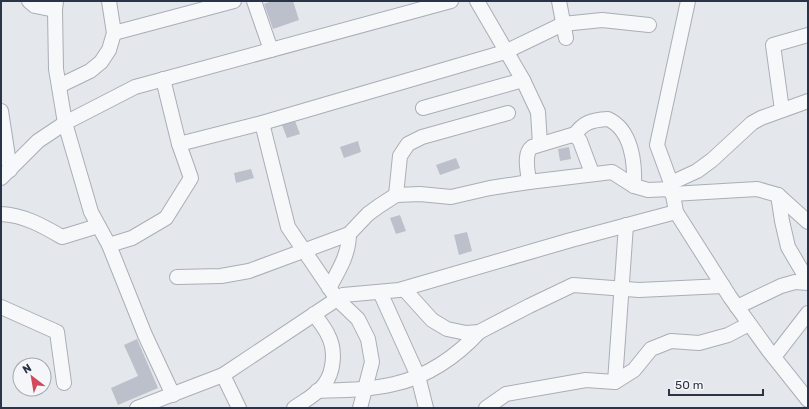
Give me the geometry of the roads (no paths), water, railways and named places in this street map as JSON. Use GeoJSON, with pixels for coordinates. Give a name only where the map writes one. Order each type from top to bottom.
{"type":"FeatureCollection","features":[{"type":"Feature","properties":{"kind":"street"},"geometry":{"type":"LineString","coordinates":[[29,1],[35,6],[56,6],[56,69],[65,123],[91,212],[109,245],[172,400]]}},
{"type":"Feature","properties":{"kind":"street"},"geometry":{"type":"LineString","coordinates":[[59,86],[90,71],[101,62],[109,50],[114,33],[109,1]]}},
{"type":"Feature","properties":{"kind":"street"},"geometry":{"type":"LineString","coordinates":[[114,33],[234,1]]}},
{"type":"Feature","properties":{"kind":"street"},"geometry":{"type":"LineString","coordinates":[[254,1],[271,50]]}},
{"type":"Feature","properties":{"kind":"street"},"geometry":{"type":"LineString","coordinates":[[6,174],[38,141],[65,123],[135,87],[451,1]]}},
{"type":"Feature","properties":{"kind":"street"},"geometry":{"type":"LineString","coordinates":[[477,1],[505,52],[523,80],[538,112],[540,144]]}},
{"type":"Feature","properties":{"kind":"street"},"geometry":{"type":"LineString","coordinates":[[559,1],[566,38]]}},
{"type":"Feature","properties":{"kind":"street"},"geometry":{"type":"LineString","coordinates":[[688,1],[657,145],[671,188],[676,212],[737,307],[808,400]]}},
{"type":"Feature","properties":{"kind":"street"},"geometry":{"type":"LineString","coordinates":[[179,144],[262,123],[505,52],[563,24],[602,20],[648,25]]}},
{"type":"Feature","properties":{"kind":"street"},"geometry":{"type":"LineString","coordinates":[[782,110],[773,45],[808,35]]}},
{"type":"Feature","properties":{"kind":"street"},"geometry":{"type":"LineString","coordinates":[[109,245],[132,238],[166,218],[192,178],[179,144],[163,80]]}},
{"type":"Feature","properties":{"kind":"street"},"geometry":{"type":"LineString","coordinates":[[423,108],[523,80]]}},
{"type":"Feature","properties":{"kind":"street"},"geometry":{"type":"LineString","coordinates":[[671,188],[712,160],[752,123],[761,118],[808,101]]}},
{"type":"Feature","properties":{"kind":"street"},"geometry":{"type":"LineString","coordinates":[[1,111],[6,174]]}},
{"type":"Feature","properties":{"kind":"street"},"geometry":{"type":"LineString","coordinates":[[396,196],[400,156],[408,144],[422,137],[508,112]]}},
{"type":"Feature","properties":{"kind":"street"},"geometry":{"type":"LineString","coordinates":[[574,136],[585,123],[608,119],[616,123],[628,142],[633,159],[634,186]]}},
{"type":"Feature","properties":{"kind":"street"},"geometry":{"type":"LineString","coordinates":[[262,123],[288,228],[333,293],[358,319],[368,339],[372,362],[360,408]]}},
{"type":"Feature","properties":{"kind":"street"},"geometry":{"type":"LineString","coordinates":[[529,182],[527,152],[532,147],[572,135],[580,141],[592,174]]}},
{"type":"Feature","properties":{"kind":"street"},"geometry":{"type":"LineString","coordinates":[[177,277],[221,276],[249,270],[349,234],[368,214],[396,196],[420,194],[451,197],[490,188],[612,172],[634,186],[648,190],[671,188],[757,189],[778,195],[807,220]]}},
{"type":"Feature","properties":{"kind":"street"},"geometry":{"type":"LineString","coordinates":[[737,307],[782,286],[795,282],[808,282],[788,247],[778,195]]}},
{"type":"Feature","properties":{"kind":"street"},"geometry":{"type":"LineString","coordinates":[[333,293],[343,295],[404,289],[556,244],[676,212]]}},
{"type":"Feature","properties":{"kind":"street"},"geometry":{"type":"LineString","coordinates":[[1,214],[13,214],[40,224],[62,237],[98,226]]}},
{"type":"Feature","properties":{"kind":"street"},"geometry":{"type":"LineString","coordinates":[[615,382],[626,225]]}},
{"type":"Feature","properties":{"kind":"street"},"geometry":{"type":"LineString","coordinates":[[137,408],[172,400],[223,375],[314,314],[333,293],[346,254],[349,234]]}},
{"type":"Feature","properties":{"kind":"street"},"geometry":{"type":"LineString","coordinates":[[317,391],[364,388],[394,384],[418,376],[442,363],[456,353],[470,342],[479,332],[574,285],[639,290],[723,286]]}},
{"type":"Feature","properties":{"kind":"street"},"geometry":{"type":"LineString","coordinates":[[404,289],[432,320],[447,329],[466,333],[479,332]]}},
{"type":"Feature","properties":{"kind":"street"},"geometry":{"type":"LineString","coordinates":[[380,292],[418,376],[426,408]]}},
{"type":"Feature","properties":{"kind":"street"},"geometry":{"type":"LineString","coordinates":[[1,307],[56,332],[64,383]]}},
{"type":"Feature","properties":{"kind":"street"},"geometry":{"type":"LineString","coordinates":[[774,357],[808,313]]}},
{"type":"Feature","properties":{"kind":"street"},"geometry":{"type":"LineString","coordinates":[[294,408],[324,385],[330,375],[333,360],[329,335],[314,314]]}},
{"type":"Feature","properties":{"kind":"street"},"geometry":{"type":"LineString","coordinates":[[486,408],[506,394],[586,380],[615,382],[634,370],[651,349],[671,341],[700,343],[728,335],[749,324]]}},
{"type":"Feature","properties":{"kind":"street"},"geometry":{"type":"LineString","coordinates":[[223,375],[239,408]]}}]}
